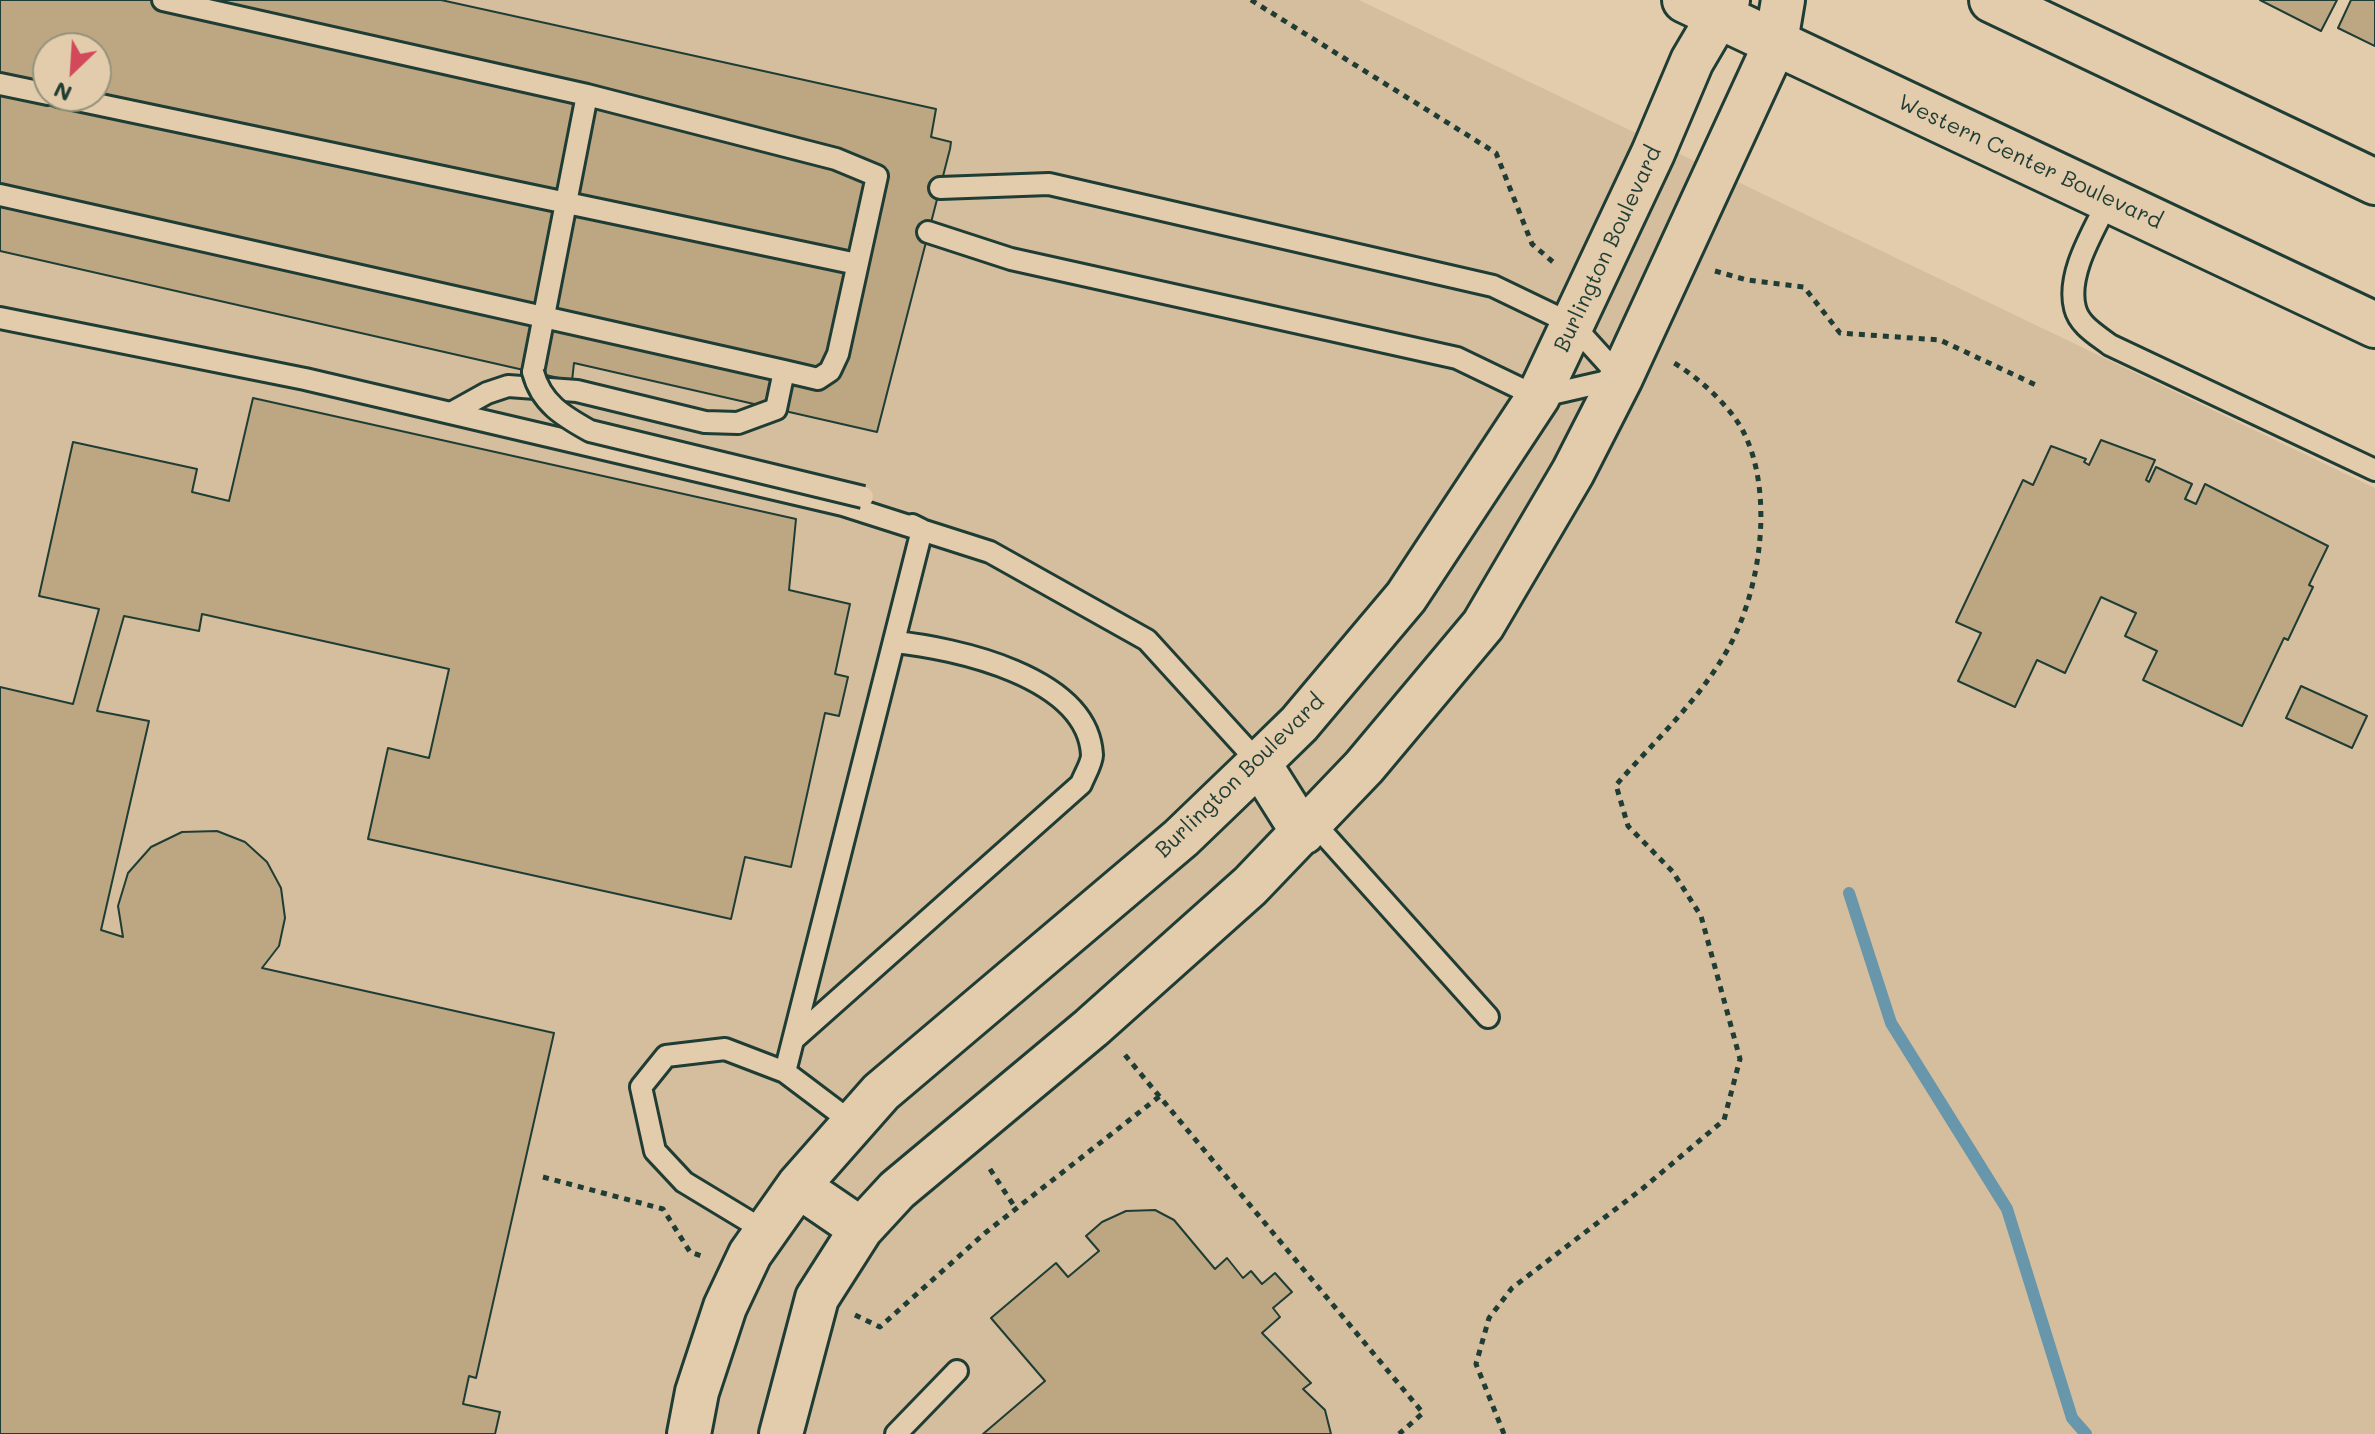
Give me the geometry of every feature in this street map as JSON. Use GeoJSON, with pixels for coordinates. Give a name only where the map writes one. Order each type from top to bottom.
{"type":"FeatureCollection","features":[{"type":"Feature","properties":{"kind":"main road"},"geometry":{"type":"LineString","coordinates":[[1992,0],[2375,182]]}},
{"type":"Feature","properties":{"kind":"main road","name":"Western Center Boulevard"},"geometry":{"type":"LineString","coordinates":[[1709,5],[1780,21],[2109,199],[2375,325]]}},
{"type":"Feature","properties":{"kind":"street","name":"Burlington Boulevard"},"geometry":{"type":"LineString","coordinates":[[689,1434],[697,1392],[725,1307],[765,1231],[798,1186],[881,1092],[1181,838],[1259,763],[1299,724],[1406,597],[1538,397],[1709,5]]}},
{"type":"Feature","properties":{"kind":"street"},"geometry":{"type":"LineString","coordinates":[[781,1434],[817,1298],[861,1229],[897,1190],[1091,1028],[1250,886],[1308,828],[1483,625],[1573,472],[1640,340],[1780,21]]}},
{"type":"Feature","properties":{"kind":"street"},"geometry":{"type":"LineString","coordinates":[[1259,763],[1308,828]]}},
{"type":"Feature","properties":{"kind":"street"},"geometry":{"type":"LineString","coordinates":[[798,1186],[861,1229]]}},
{"type":"Feature","properties":{"kind":"lane"},"geometry":{"type":"LineString","coordinates":[[0,195],[818,379],[830,371],[838,354],[877,176],[836,159],[587,95],[163,0]]}},
{"type":"Feature","properties":{"kind":"lane"},"geometry":{"type":"LineString","coordinates":[[0,84],[32,91]]}},
{"type":"Feature","properties":{"kind":"lane"},"geometry":{"type":"LineString","coordinates":[[587,95],[533,372],[538,392],[563,416],[590,431],[863,497],[922,530]]}},
{"type":"Feature","properties":{"kind":"lane"},"geometry":{"type":"LineString","coordinates":[[112,107],[857,264]]}},
{"type":"Feature","properties":{"kind":"lane"},"geometry":{"type":"LineString","coordinates":[[928,232],[1011,259],[1457,358],[1538,397],[1621,378],[1579,308],[1049,184],[940,188]]}},
{"type":"Feature","properties":{"kind":"lane"},"geometry":{"type":"LineString","coordinates":[[2109,199],[2078,268],[2075,308],[2086,328],[2110,345],[2375,470]]}},
{"type":"Feature","properties":{"kind":"lane"},"geometry":{"type":"LineString","coordinates":[[0,318],[305,379],[843,505],[990,552],[1147,640],[1259,763]]}},
{"type":"Feature","properties":{"kind":"lane"},"geometry":{"type":"LineString","coordinates":[[451,413],[508,386],[577,391],[705,422],[738,423],[776,409],[784,371]]}},
{"type":"Feature","properties":{"kind":"lane"},"geometry":{"type":"LineString","coordinates":[[785,1072],[922,530]]}},
{"type":"Feature","properties":{"kind":"lane"},"geometry":{"type":"LineString","coordinates":[[794,1039],[1081,784],[1092,756],[1084,730],[1068,706],[1028,677],[976,655],[894,642]]}},
{"type":"Feature","properties":{"kind":"lane"},"geometry":{"type":"LineString","coordinates":[[1308,828],[1488,1017]]}},
{"type":"Feature","properties":{"kind":"lane"},"geometry":{"type":"LineString","coordinates":[[765,1231],[684,1182],[655,1151],[641,1087],[666,1056],[725,1049],[785,1072],[854,1124]]}},
{"type":"Feature","properties":{"kind":"lane"},"geometry":{"type":"LineString","coordinates":[[896,1434],[957,1371]]}},
{"type":"Feature","properties":{"kind":"path"},"geometry":{"type":"LineString","coordinates":[[1251,0],[1496,153],[1532,244],[1579,308]]}},
{"type":"Feature","properties":{"kind":"path"},"geometry":{"type":"LineString","coordinates":[[1676,257],[1747,280],[1804,287],[1840,333],[1940,340],[2038,386]]}},
{"type":"Feature","properties":{"kind":"path"},"geometry":{"type":"LineString","coordinates":[[1504,1434],[1476,1364],[1489,1318],[1512,1288],[1642,1189],[1724,1120],[1740,1059],[1701,916],[1673,872],[1628,826],[1616,785],[1722,660],[1749,608],[1763,500],[1743,431],[1697,377],[1640,340]]}},
{"type":"Feature","properties":{"kind":"path"},"geometry":{"type":"LineString","coordinates":[[1091,1028],[1111,1039],[1423,1413],[1399,1434]]}},
{"type":"Feature","properties":{"kind":"shaded area"},"geometry":{"type":"Polygon","coordinates":[[[0,0],[1359,0],[2375,488],[2375,1434],[0,1434],[0,0]]]}},
{"type":"Feature","properties":{"kind":"building"},"geometry":{"type":"Polygon","coordinates":[[[0,0],[441,0],[936,109],[931,137],[951,142],[950,149],[877,432],[574,363],[572,381],[0,251],[0,0]]]}},
{"type":"Feature","properties":{"kind":"building"},"geometry":{"type":"Polygon","coordinates":[[[2260,0],[2337,0],[2321,31],[2260,0]]]}},
{"type":"Feature","properties":{"kind":"building"},"geometry":{"type":"Polygon","coordinates":[[[2351,0],[2375,0],[2375,46],[2338,28],[2351,0]]]}},
{"type":"Feature","properties":{"kind":"building"},"geometry":{"type":"Polygon","coordinates":[[[253,398],[796,519],[789,590],[850,604],[835,674],[848,677],[839,716],[825,713],[791,867],[745,857],[731,919],[368,839],[388,748],[429,758],[449,669],[202,614],[199,631],[124,616],[97,711],[149,721],[101,930],[123,937],[118,906],[128,873],[151,847],[182,832],[217,831],[245,842],[267,862],[281,888],[285,918],[279,946],[262,968],[554,1033],[476,1378],[469,1376],[463,1404],[500,1412],[495,1434],[0,1434],[0,687],[73,704],[99,609],[39,596],[73,442],[197,469],[192,492],[229,501],[253,398]]]}},
{"type":"Feature","properties":{"kind":"building"},"geometry":{"type":"Polygon","coordinates":[[[2101,440],[2155,460],[2146,480],[2149,482],[2156,467],[2192,484],[2185,499],[2196,504],[2205,484],[2328,546],[2288,640],[2284,638],[2242,726],[2143,680],[2157,651],[2125,636],[2136,613],[2101,597],[2065,673],[2037,660],[2015,707],[1958,681],[1981,633],[1956,622],[2023,480],[2033,485],[2051,446],[2086,459],[2084,462],[2089,465],[2101,440]]]}},
{"type":"Feature","properties":{"kind":"building"},"geometry":{"type":"Polygon","coordinates":[[[2301,686],[2367,716],[2352,748],[2286,718],[2301,686]]]}},
{"type":"Feature","properties":{"kind":"building"},"geometry":{"type":"Polygon","coordinates":[[[1155,1210],[1174,1220],[1215,1269],[1227,1258],[1243,1278],[1251,1271],[1262,1284],[1275,1273],[1292,1292],[1273,1308],[1280,1317],[1262,1333],[1311,1383],[1303,1389],[1325,1410],[1331,1434],[983,1434],[1045,1381],[991,1318],[1056,1263],[1068,1277],[1099,1251],[1086,1236],[1102,1222],[1126,1211],[1155,1210]]]}},
{"type":"Feature","properties":{"kind":"waterway"},"geometry":{"type":"LineString","coordinates":[[1849,893],[1891,1023],[2007,1209],[2072,1418],[2086,1434]]}}]}
